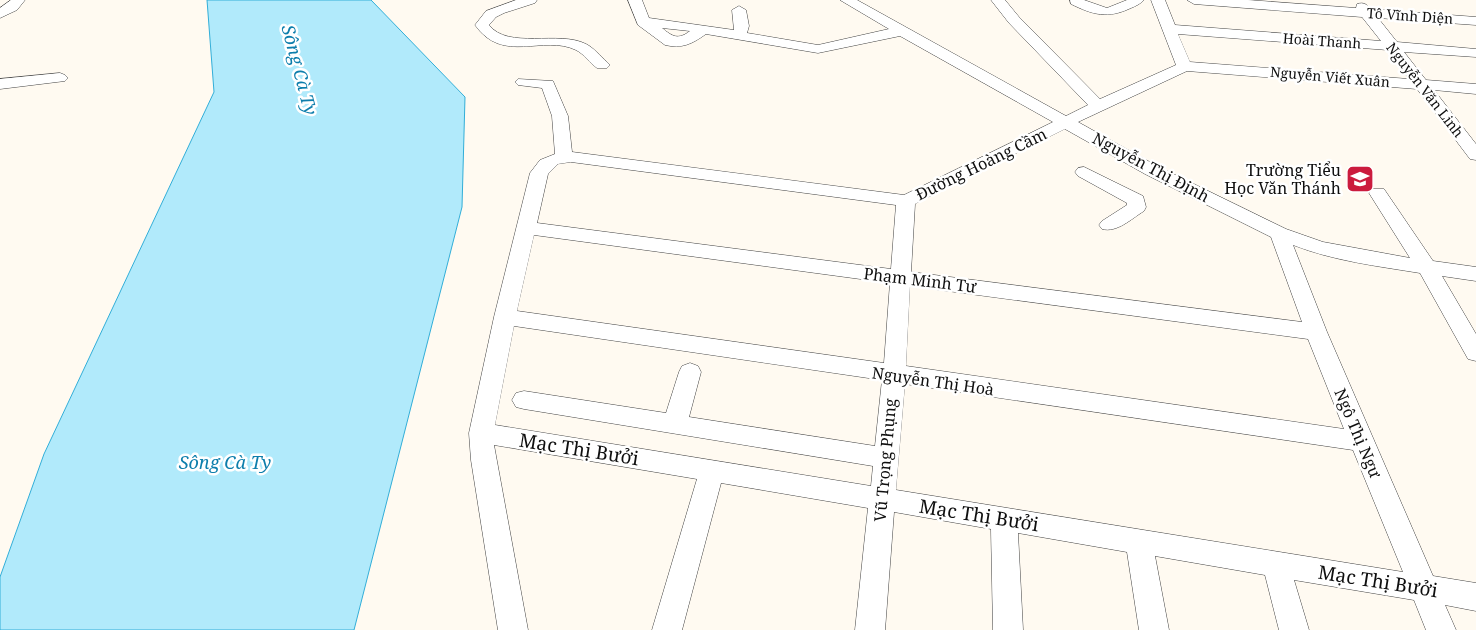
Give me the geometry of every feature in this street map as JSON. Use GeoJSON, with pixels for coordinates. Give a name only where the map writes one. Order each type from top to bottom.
{"type":"FeatureCollection","features":[{"type":"Feature","properties":{"kind":"street"},"geometry":{"type":"LineString","coordinates":[[0,13],[12,7],[18,0]]}},
{"type":"Feature","properties":{"kind":"street"},"geometry":{"type":"LineString","coordinates":[[530,0],[491,14],[482,25],[484,31],[497,40],[505,42],[526,41],[580,47],[602,65]]}},
{"type":"Feature","properties":{"kind":"street"},"geometry":{"type":"LineString","coordinates":[[635,0],[641,19],[670,42],[685,42],[703,29],[818,49],[902,31]]}},
{"type":"Feature","properties":{"kind":"street","name":"Nguyễn Thị Định"},"geometry":{"type":"LineString","coordinates":[[847,0],[1151,170],[1279,233],[1319,248],[1365,258],[1476,274]]}},
{"type":"Feature","properties":{"kind":"street"},"geometry":{"type":"LineString","coordinates":[[998,0],[1014,20],[1098,106]]}},
{"type":"Feature","properties":{"kind":"street"},"geometry":{"type":"LineString","coordinates":[[1076,1],[1096,12],[1108,13],[1137,0]]}},
{"type":"Feature","properties":{"kind":"street"},"geometry":{"type":"LineString","coordinates":[[1158,0],[1184,67]]}},
{"type":"Feature","properties":{"kind":"street","name":"Tô Vĩnh Diện"},"geometry":{"type":"LineString","coordinates":[[1194,0],[1476,21]]}},
{"type":"Feature","properties":{"kind":"street","name":"Nguyễn Văn Linh"},"geometry":{"type":"LineString","coordinates":[[1357,0],[1476,155]]}},
{"type":"Feature","properties":{"kind":"street"},"geometry":{"type":"LineString","coordinates":[[739,10],[742,21],[739,35]]}},
{"type":"Feature","properties":{"kind":"street","name":"Hoài Thanh"},"geometry":{"type":"LineString","coordinates":[[1169,29],[1476,53]]}},
{"type":"Feature","properties":{"kind":"street","name":"Nguyễn Viết Xuân"},"geometry":{"type":"LineString","coordinates":[[1184,67],[1196,66],[1476,89]]}},
{"type":"Feature","properties":{"kind":"street","name":"Đường Hoàng Cầm"},"geometry":{"type":"LineString","coordinates":[[555,161],[906,201],[1098,106],[1184,67]]}},
{"type":"Feature","properties":{"kind":"street"},"geometry":{"type":"LineString","coordinates":[[0,84],[60,78]]}},
{"type":"Feature","properties":{"kind":"street"},"geometry":{"type":"LineString","coordinates":[[513,630],[482,454],[481,433],[525,228],[539,173],[555,161],[560,116],[548,84],[522,82]]}},
{"type":"Feature","properties":{"kind":"street"},"geometry":{"type":"LineString","coordinates":[[1117,189],[1151,170]]}},
{"type":"Feature","properties":{"kind":"street"},"geometry":{"type":"LineString","coordinates":[[1084,172],[1138,202],[1137,207],[1109,225]]}},
{"type":"Feature","properties":{"kind":"street"},"geometry":{"type":"LineString","coordinates":[[1378,192],[1427,268],[1476,353]]}},
{"type":"Feature","properties":{"kind":"street","name":"Vũ Trọng Phụng"},"geometry":{"type":"LineString","coordinates":[[870,630],[894,375],[906,201]]}},
{"type":"Feature","properties":{"kind":"street","name":"Phạm Minh Tư"},"geometry":{"type":"LineString","coordinates":[[525,228],[1316,332]]}},
{"type":"Feature","properties":{"kind":"street","name":"Ngô Thị Ngư"},"geometry":{"type":"LineString","coordinates":[[1279,233],[1316,332],[1441,630]]}},
{"type":"Feature","properties":{"kind":"street","name":"Nguyễn Thị Hoà"},"geometry":{"type":"LineString","coordinates":[[505,317],[894,375],[1361,441]]}},
{"type":"Feature","properties":{"kind":"street"},"geometry":{"type":"LineString","coordinates":[[675,424],[690,372]]}},
{"type":"Feature","properties":{"kind":"street"},"geometry":{"type":"LineString","coordinates":[[524,400],[886,458]]}},
{"type":"Feature","properties":{"kind":"street","name":"Mạc Thị Bưởi"},"geometry":{"type":"LineString","coordinates":[[481,433],[1476,597]]}},
{"type":"Feature","properties":{"kind":"street"},"geometry":{"type":"LineString","coordinates":[[667,630],[712,471]]}},
{"type":"Feature","properties":{"kind":"street"},"geometry":{"type":"LineString","coordinates":[[1004,519],[1008,630]]}},
{"type":"Feature","properties":{"kind":"street"},"geometry":{"type":"LineString","coordinates":[[1139,541],[1154,630]]}},
{"type":"Feature","properties":{"kind":"street"},"geometry":{"type":"LineString","coordinates":[[1275,564],[1294,630]]}},
{"type":"Feature","properties":{"kind":"water","name":"Sông Cà Ty"},"geometry":{"type":"Polygon","coordinates":[[[207,0],[371,0],[465,97],[462,207],[354,630],[0,630],[0,577],[44,454],[214,92],[207,0]]]}},
{"type":"Feature","properties":{"kind":"place","name":"Trường Tiểu Học Văn Thánh"},"geometry":{"type":"Point","coordinates":[1360,179]}}]}
